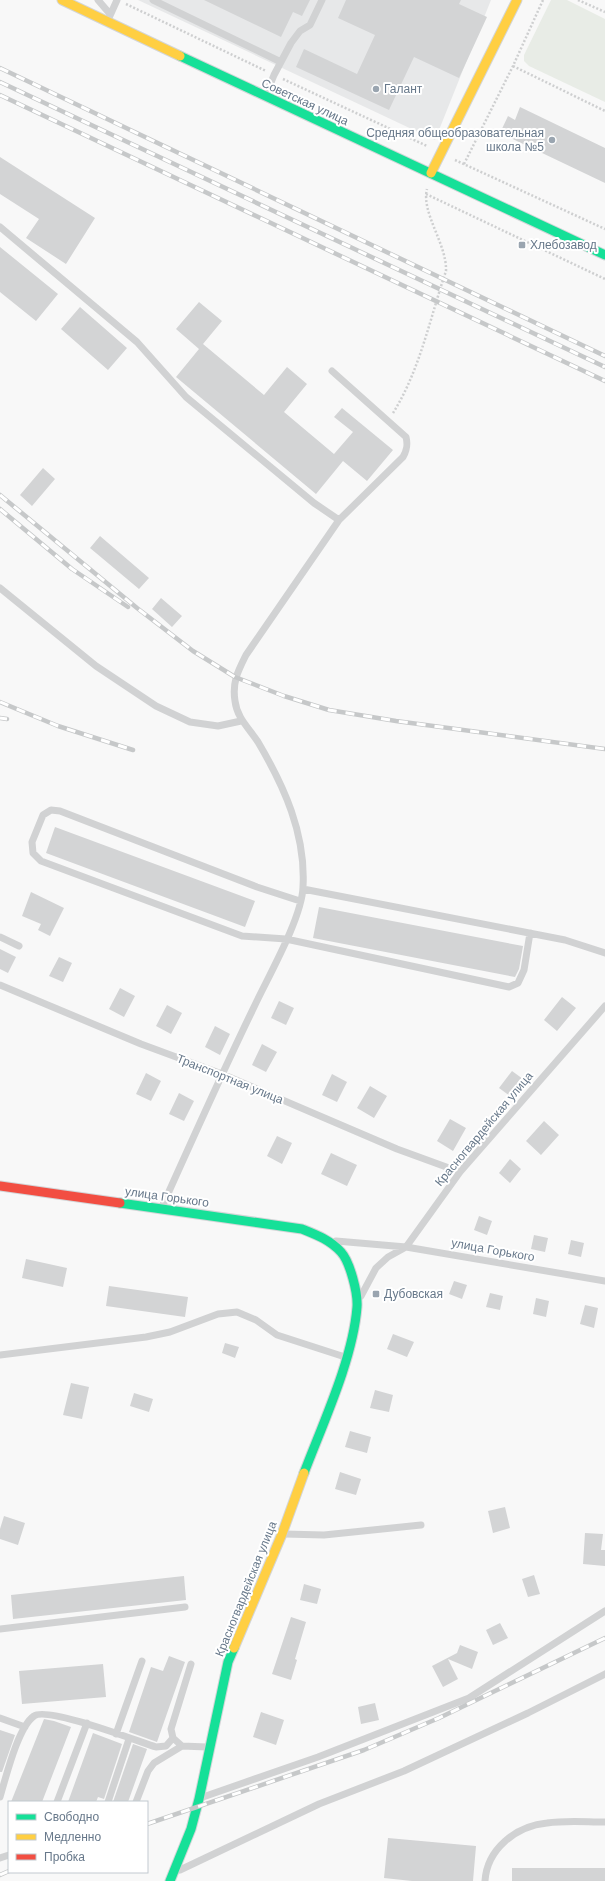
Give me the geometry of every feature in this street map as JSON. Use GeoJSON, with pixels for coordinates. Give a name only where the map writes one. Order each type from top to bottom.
{"type":"FeatureCollection","features":[{"type":"Feature","properties":{"kind":"main road","name":"Советская улица"},"geometry":{"type":"LineString","coordinates":[[62,0],[109,18],[265,97],[605,255]]}},
{"type":"Feature","properties":{"kind":"main road"},"geometry":{"type":"LineString","coordinates":[[431,173],[517,0]]}},
{"type":"Feature","properties":{"kind":"main road","name":"улица Горького"},"geometry":{"type":"LineString","coordinates":[[0,1186],[302,1229],[328,1240],[342,1253],[352,1276],[357,1306],[347,1357]]}},
{"type":"Feature","properties":{"kind":"main road","name":"Красногвардейская улица"},"geometry":{"type":"LineString","coordinates":[[171,1878],[190,1829],[199,1798],[211,1747],[215,1717],[228,1662],[282,1534],[347,1357]]}},
{"type":"Feature","properties":{"kind":"lane"},"geometry":{"type":"LineString","coordinates":[[98,0],[109,18]]}},
{"type":"Feature","properties":{"kind":"lane"},"geometry":{"type":"LineString","coordinates":[[109,18],[117,0]]}},
{"type":"Feature","properties":{"kind":"lane"},"geometry":{"type":"LineString","coordinates":[[153,0],[281,62]]}},
{"type":"Feature","properties":{"kind":"lane"},"geometry":{"type":"LineString","coordinates":[[265,97],[274,75],[291,43],[300,31],[310,25],[322,0]]}},
{"type":"Feature","properties":{"kind":"lane"},"geometry":{"type":"LineString","coordinates":[[0,227],[137,342],[186,397],[314,503],[339,520]]}},
{"type":"Feature","properties":{"kind":"lane"},"geometry":{"type":"LineString","coordinates":[[162,1208],[222,1074],[286,940],[303,889],[302,850],[298,828],[278,778],[257,741],[241,721],[234,701],[235,677],[251,649],[339,520],[403,457],[407,450],[408,444],[406,437],[332,371]]}},
{"type":"Feature","properties":{"kind":"lane"},"geometry":{"type":"LineString","coordinates":[[0,588],[96,666],[156,706],[190,722],[218,726],[241,721]]}},
{"type":"Feature","properties":{"kind":"lane"},"geometry":{"type":"LineString","coordinates":[[300,901],[257,888],[60,811],[51,810],[43,816],[32,842],[33,853],[41,861],[242,936],[286,940],[509,987],[518,983],[524,970],[530,933]]}},
{"type":"Feature","properties":{"kind":"lane"},"geometry":{"type":"LineString","coordinates":[[303,889],[565,940],[605,953]]}},
{"type":"Feature","properties":{"kind":"lane"},"geometry":{"type":"LineString","coordinates":[[0,937],[19,946]]}},
{"type":"Feature","properties":{"kind":"lane","name":"Транспортная улица"},"geometry":{"type":"LineString","coordinates":[[0,985],[141,1044],[222,1074],[398,1149],[460,1172]]}},
{"type":"Feature","properties":{"kind":"lane","name":"Красногвардейская улица"},"geometry":{"type":"LineString","coordinates":[[357,1306],[376,1268],[388,1257],[406,1247],[460,1172],[605,1006]]}},
{"type":"Feature","properties":{"kind":"lane","name":"улица Горького"},"geometry":{"type":"LineString","coordinates":[[328,1240],[406,1247],[605,1281]]}},
{"type":"Feature","properties":{"kind":"lane"},"geometry":{"type":"LineString","coordinates":[[0,1356],[146,1337],[170,1332],[218,1314],[236,1312],[256,1320],[277,1335],[347,1357]]}},
{"type":"Feature","properties":{"kind":"lane"},"geometry":{"type":"LineString","coordinates":[[282,1534],[324,1535],[421,1525]]}},
{"type":"Feature","properties":{"kind":"lane"},"geometry":{"type":"LineString","coordinates":[[0,1629],[185,1607]]}},
{"type":"Feature","properties":{"kind":"lane"},"geometry":{"type":"LineString","coordinates":[[199,1798],[318,1757],[469,1698],[605,1611]]}},
{"type":"Feature","properties":{"kind":"lane"},"geometry":{"type":"LineString","coordinates":[[116,1734],[142,1661]]}},
{"type":"Feature","properties":{"kind":"lane"},"geometry":{"type":"LineString","coordinates":[[182,1746],[173,1738],[171,1729],[191,1664]]}},
{"type":"Feature","properties":{"kind":"lane"},"geometry":{"type":"LineString","coordinates":[[171,1878],[319,1804],[404,1771],[528,1713],[605,1674]]}},
{"type":"Feature","properties":{"kind":"lane"},"geometry":{"type":"LineString","coordinates":[[0,1797],[18,1740],[25,1727],[35,1715],[44,1713],[87,1723],[129,1739],[156,1747],[166,1746],[173,1738]]}},
{"type":"Feature","properties":{"kind":"lane"},"geometry":{"type":"LineString","coordinates":[[0,1718],[25,1727]]}},
{"type":"Feature","properties":{"kind":"lane"},"geometry":{"type":"LineString","coordinates":[[57,1801],[87,1723]]}},
{"type":"Feature","properties":{"kind":"lane"},"geometry":{"type":"LineString","coordinates":[[108,1801],[129,1739]]}},
{"type":"Feature","properties":{"kind":"lane"},"geometry":{"type":"LineString","coordinates":[[136,1801],[151,1767],[182,1746],[211,1747]]}},
{"type":"Feature","properties":{"kind":"lane"},"geometry":{"type":"LineString","coordinates":[[485,1881],[492,1856],[503,1841],[521,1830],[546,1823],[605,1822]]}},
{"type":"Feature","properties":{"kind":"path"},"geometry":{"type":"LineString","coordinates":[[117,0],[274,75],[605,229]]}},
{"type":"Feature","properties":{"kind":"path"},"geometry":{"type":"LineString","coordinates":[[464,164],[513,66],[543,0]]}},
{"type":"Feature","properties":{"kind":"path"},"geometry":{"type":"LineString","coordinates":[[578,0],[605,12]]}},
{"type":"Feature","properties":{"kind":"path"},"geometry":{"type":"LineString","coordinates":[[513,66],[605,111]]}},
{"type":"Feature","properties":{"kind":"path"},"geometry":{"type":"LineString","coordinates":[[388,420],[404,394],[409,382],[446,270],[445,256],[426,204],[426,194],[431,173]]}},
{"type":"Feature","properties":{"kind":"path"},"geometry":{"type":"LineString","coordinates":[[426,194],[605,279]]}},
{"type":"Feature","properties":{"kind":"shaded area"},"geometry":{"type":"Polygon","coordinates":[[[138,0],[491,0],[435,140],[138,0]]]}},
{"type":"Feature","properties":{"kind":"shaded area"},"geometry":{"type":"Polygon","coordinates":[[[551,0],[567,0],[605,19],[605,102],[529,66],[524,61],[524,55],[551,0]]]}},
{"type":"Feature","properties":{"kind":"building"},"geometry":{"type":"Polygon","coordinates":[[[204,0],[310,0],[302,16],[293,12],[281,37],[204,0]]]}},
{"type":"Feature","properties":{"kind":"building"},"geometry":{"type":"Polygon","coordinates":[[[346,0],[461,0],[459,4],[487,17],[459,78],[414,57],[389,110],[296,67],[304,49],[357,74],[375,35],[338,18],[346,0]]]}},
{"type":"Feature","properties":{"kind":"building","name":"Средняя общеобразовательная школа №5"},"geometry":{"type":"Polygon","coordinates":[[[520,107],[605,148],[605,183],[500,133],[508,116],[515,120],[520,107]]]}},
{"type":"Feature","properties":{"kind":"building"},"geometry":{"type":"Polygon","coordinates":[[[0,157],[95,218],[66,264],[26,238],[39,219],[0,194],[0,157]]]}},
{"type":"Feature","properties":{"kind":"building"},"geometry":{"type":"Polygon","coordinates":[[[0,247],[58,294],[36,321],[0,292],[0,247]]]}},
{"type":"Feature","properties":{"kind":"building"},"geometry":{"type":"Polygon","coordinates":[[[199,302],[222,321],[203,344],[264,395],[287,367],[307,384],[284,412],[334,454],[353,432],[334,417],[342,408],[393,450],[367,481],[343,461],[316,494],[176,377],[199,349],[176,329],[199,302]]]}},
{"type":"Feature","properties":{"kind":"building"},"geometry":{"type":"Polygon","coordinates":[[[80,307],[127,348],[108,370],[61,329],[80,307]]]}},
{"type":"Feature","properties":{"kind":"building"},"geometry":{"type":"Polygon","coordinates":[[[43,468],[55,479],[32,506],[20,495],[43,468]]]}},
{"type":"Feature","properties":{"kind":"building"},"geometry":{"type":"Polygon","coordinates":[[[100,536],[149,578],[139,589],[90,548],[100,536]]]}},
{"type":"Feature","properties":{"kind":"building"},"geometry":{"type":"Polygon","coordinates":[[[161,598],[182,616],[172,627],[152,609],[161,598]]]}},
{"type":"Feature","properties":{"kind":"building"},"geometry":{"type":"Polygon","coordinates":[[[55,827],[255,901],[245,927],[46,853],[55,827]]]}},
{"type":"Feature","properties":{"kind":"building"},"geometry":{"type":"Polygon","coordinates":[[[31,892],[64,908],[50,936],[38,930],[41,924],[22,916],[31,892]]]}},
{"type":"Feature","properties":{"kind":"building"},"geometry":{"type":"Polygon","coordinates":[[[319,907],[523,946],[519,969],[515,977],[313,938],[319,907]]]}},
{"type":"Feature","properties":{"kind":"building"},"geometry":{"type":"Polygon","coordinates":[[[0,949],[16,957],[8,973],[0,969],[0,949]]]}},
{"type":"Feature","properties":{"kind":"building"},"geometry":{"type":"Polygon","coordinates":[[[59,957],[72,963],[63,982],[49,976],[59,957]]]}},
{"type":"Feature","properties":{"kind":"building"},"geometry":{"type":"Polygon","coordinates":[[[120,988],[135,996],[124,1017],[109,1009],[120,988]]]}},
{"type":"Feature","properties":{"kind":"building"},"geometry":{"type":"Polygon","coordinates":[[[562,997],[576,1008],[557,1031],[544,1020],[562,997]]]}},
{"type":"Feature","properties":{"kind":"building"},"geometry":{"type":"Polygon","coordinates":[[[279,1001],[294,1008],[286,1025],[271,1018],[279,1001]]]}},
{"type":"Feature","properties":{"kind":"building"},"geometry":{"type":"Polygon","coordinates":[[[167,1005],[182,1013],[171,1034],[156,1026],[167,1005]]]}},
{"type":"Feature","properties":{"kind":"building"},"geometry":{"type":"Polygon","coordinates":[[[215,1026],[230,1034],[220,1055],[205,1047],[215,1026]]]}},
{"type":"Feature","properties":{"kind":"building"},"geometry":{"type":"Polygon","coordinates":[[[262,1044],[277,1052],[266,1072],[252,1065],[262,1044]]]}},
{"type":"Feature","properties":{"kind":"building"},"geometry":{"type":"Polygon","coordinates":[[[512,1071],[523,1079],[510,1096],[499,1088],[512,1071]]]}},
{"type":"Feature","properties":{"kind":"building"},"geometry":{"type":"Polygon","coordinates":[[[146,1073],[161,1081],[151,1101],[136,1094],[146,1073]]]}},
{"type":"Feature","properties":{"kind":"building"},"geometry":{"type":"Polygon","coordinates":[[[332,1074],[347,1082],[337,1102],[322,1095],[332,1074]]]}},
{"type":"Feature","properties":{"kind":"building"},"geometry":{"type":"Polygon","coordinates":[[[370,1086],[387,1096],[374,1118],[357,1108],[370,1086]]]}},
{"type":"Feature","properties":{"kind":"building"},"geometry":{"type":"Polygon","coordinates":[[[179,1093],[194,1101],[184,1121],[169,1114],[179,1093]]]}},
{"type":"Feature","properties":{"kind":"building"},"geometry":{"type":"Polygon","coordinates":[[[450,1119],[466,1128],[453,1151],[437,1141],[450,1119]]]}},
{"type":"Feature","properties":{"kind":"building"},"geometry":{"type":"Polygon","coordinates":[[[544,1121],[559,1135],[541,1155],[526,1141],[544,1121]]]}},
{"type":"Feature","properties":{"kind":"building"},"geometry":{"type":"Polygon","coordinates":[[[277,1136],[292,1143],[282,1164],[267,1156],[277,1136]]]}},
{"type":"Feature","properties":{"kind":"building"},"geometry":{"type":"Polygon","coordinates":[[[331,1153],[357,1165],[347,1186],[321,1174],[331,1153]]]}},
{"type":"Feature","properties":{"kind":"building"},"geometry":{"type":"Polygon","coordinates":[[[510,1159],[521,1169],[510,1183],[499,1173],[510,1159]]]}},
{"type":"Feature","properties":{"kind":"building"},"geometry":{"type":"Polygon","coordinates":[[[479,1216],[492,1221],[487,1235],[474,1230],[479,1216]]]}},
{"type":"Feature","properties":{"kind":"building"},"geometry":{"type":"Polygon","coordinates":[[[534,1235],[548,1238],[545,1252],[531,1249],[534,1235]]]}},
{"type":"Feature","properties":{"kind":"building"},"geometry":{"type":"Polygon","coordinates":[[[571,1240],[584,1243],[581,1257],[568,1254],[571,1240]]]}},
{"type":"Feature","properties":{"kind":"building"},"geometry":{"type":"Polygon","coordinates":[[[26,1259],[67,1268],[63,1287],[22,1278],[26,1259]]]}},
{"type":"Feature","properties":{"kind":"building"},"geometry":{"type":"Polygon","coordinates":[[[454,1281],[467,1285],[462,1299],[449,1294],[454,1281]]]}},
{"type":"Feature","properties":{"kind":"building"},"geometry":{"type":"Polygon","coordinates":[[[109,1286],[188,1297],[185,1317],[106,1306],[109,1286]]]}},
{"type":"Feature","properties":{"kind":"building"},"geometry":{"type":"Polygon","coordinates":[[[490,1293],[503,1296],[500,1310],[486,1307],[490,1293]]]}},
{"type":"Feature","properties":{"kind":"building"},"geometry":{"type":"Polygon","coordinates":[[[536,1298],[549,1301],[546,1317],[533,1314],[536,1298]]]}},
{"type":"Feature","properties":{"kind":"building"},"geometry":{"type":"Polygon","coordinates":[[[585,1305],[598,1308],[594,1328],[580,1324],[585,1305]]]}},
{"type":"Feature","properties":{"kind":"building"},"geometry":{"type":"Polygon","coordinates":[[[393,1334],[414,1342],[407,1357],[387,1349],[393,1334]]]}},
{"type":"Feature","properties":{"kind":"building"},"geometry":{"type":"Polygon","coordinates":[[[225,1343],[239,1347],[235,1358],[222,1353],[225,1343]]]}},
{"type":"Feature","properties":{"kind":"building"},"geometry":{"type":"Polygon","coordinates":[[[71,1383],[89,1387],[82,1419],[63,1415],[71,1383]]]}},
{"type":"Feature","properties":{"kind":"building"},"geometry":{"type":"Polygon","coordinates":[[[375,1390],[393,1395],[389,1412],[370,1408],[375,1390]]]}},
{"type":"Feature","properties":{"kind":"building"},"geometry":{"type":"Polygon","coordinates":[[[134,1393],[153,1399],[149,1412],[130,1406],[134,1393]]]}},
{"type":"Feature","properties":{"kind":"building"},"geometry":{"type":"Polygon","coordinates":[[[350,1431],[371,1437],[367,1453],[345,1447],[350,1431]]]}},
{"type":"Feature","properties":{"kind":"building"},"geometry":{"type":"Polygon","coordinates":[[[340,1472],[361,1479],[356,1495],[335,1489],[340,1472]]]}},
{"type":"Feature","properties":{"kind":"building"},"geometry":{"type":"Polygon","coordinates":[[[505,1507],[510,1528],[493,1533],[488,1511],[505,1507]]]}},
{"type":"Feature","properties":{"kind":"building"},"geometry":{"type":"Polygon","coordinates":[[[4,1516],[25,1523],[18,1545],[0,1539],[0,1529],[4,1516]]]}},
{"type":"Feature","properties":{"kind":"building"},"geometry":{"type":"Polygon","coordinates":[[[585,1533],[603,1534],[601,1550],[605,1550],[605,1566],[583,1564],[585,1533]]]}},
{"type":"Feature","properties":{"kind":"building"},"geometry":{"type":"Polygon","coordinates":[[[534,1575],[540,1594],[528,1597],[522,1579],[534,1575]]]}},
{"type":"Feature","properties":{"kind":"building"},"geometry":{"type":"Polygon","coordinates":[[[184,1576],[186,1600],[13,1619],[11,1595],[184,1576]]]}},
{"type":"Feature","properties":{"kind":"building"},"geometry":{"type":"Polygon","coordinates":[[[304,1584],[321,1589],[317,1604],[300,1600],[304,1584]]]}},
{"type":"Feature","properties":{"kind":"building"},"geometry":{"type":"Polygon","coordinates":[[[291,1617],[306,1622],[295,1659],[297,1660],[291,1680],[272,1674],[291,1617]]]}},
{"type":"Feature","properties":{"kind":"building"},"geometry":{"type":"Polygon","coordinates":[[[500,1623],[508,1638],[493,1645],[486,1630],[500,1623]]]}},
{"type":"Feature","properties":{"kind":"building"},"geometry":{"type":"Polygon","coordinates":[[[460,1645],[478,1652],[472,1669],[448,1659],[458,1679],[443,1687],[432,1666],[457,1653],[460,1645]]]}},
{"type":"Feature","properties":{"kind":"building"},"geometry":{"type":"Polygon","coordinates":[[[169,1656],[185,1662],[157,1742],[129,1732],[151,1667],[163,1671],[169,1656]]]}},
{"type":"Feature","properties":{"kind":"building"},"geometry":{"type":"Polygon","coordinates":[[[103,1664],[106,1697],[22,1704],[19,1671],[103,1664]]]}},
{"type":"Feature","properties":{"kind":"building"},"geometry":{"type":"Polygon","coordinates":[[[375,1703],[379,1720],[361,1724],[358,1707],[375,1703]]]}},
{"type":"Feature","properties":{"kind":"building"},"geometry":{"type":"Polygon","coordinates":[[[261,1712],[284,1720],[276,1745],[253,1737],[261,1712]]]}},
{"type":"Feature","properties":{"kind":"building"},"geometry":{"type":"Polygon","coordinates":[[[44,1719],[71,1727],[42,1801],[11,1801],[44,1719]]]}},
{"type":"Feature","properties":{"kind":"building"},"geometry":{"type":"Polygon","coordinates":[[[0,1730],[15,1735],[2,1772],[0,1772],[0,1730]]]}},
{"type":"Feature","properties":{"kind":"building"},"geometry":{"type":"Polygon","coordinates":[[[93,1733],[122,1744],[104,1799],[98,1797],[96,1801],[68,1801],[93,1733]]]}},
{"type":"Feature","properties":{"kind":"building"},"geometry":{"type":"Polygon","coordinates":[[[133,1744],[147,1749],[128,1801],[113,1801],[133,1744]]]}},
{"type":"Feature","properties":{"kind":"building"},"geometry":{"type":"Polygon","coordinates":[[[388,1838],[476,1846],[473,1881],[412,1881],[384,1878],[388,1838]]]}},
{"type":"Feature","properties":{"kind":"building"},"geometry":{"type":"Polygon","coordinates":[[[512,1868],[605,1868],[605,1881],[512,1881],[512,1868]]]}},
{"type":"Feature","properties":{"kind":"railway"},"geometry":{"type":"LineString","coordinates":[[0,68],[605,356]]}},
{"type":"Feature","properties":{"kind":"railway"},"geometry":{"type":"LineString","coordinates":[[0,82],[605,367]]}},
{"type":"Feature","properties":{"kind":"railway"},"geometry":{"type":"LineString","coordinates":[[0,95],[605,381]]}},
{"type":"Feature","properties":{"kind":"railway"},"geometry":{"type":"LineString","coordinates":[[0,495],[137,608],[193,651],[235,677],[284,696],[329,710],[396,721],[605,749]]}},
{"type":"Feature","properties":{"kind":"railway"},"geometry":{"type":"LineString","coordinates":[[0,509],[72,569],[128,607]]}},
{"type":"Feature","properties":{"kind":"railway"},"geometry":{"type":"LineString","coordinates":[[0,702],[58,726],[133,750]]}},
{"type":"Feature","properties":{"kind":"railway"},"geometry":{"type":"LineString","coordinates":[[0,718],[7,719]]}},
{"type":"Feature","properties":{"kind":"railway"},"geometry":{"type":"LineString","coordinates":[[148,1824],[364,1750],[439,1718],[605,1638]]}},
{"type":"Feature","properties":{"kind":"railway"},"geometry":{"type":"LineString","coordinates":[[0,1875],[8,1871]]}},
{"type":"Feature","properties":{"kind":"traffic: fast"},"geometry":{"type":"LineString","coordinates":[[180,56],[605,255]]}},
{"type":"Feature","properties":{"kind":"traffic: fast"},"geometry":{"type":"LineString","coordinates":[[120,1203],[302,1229],[328,1241],[341,1252],[353,1278],[356,1294],[357,1307],[354,1327],[350,1348],[336,1391],[304,1473]]}},
{"type":"Feature","properties":{"kind":"traffic: fast"},"geometry":{"type":"LineString","coordinates":[[170,1881],[191,1829],[199,1799],[228,1662],[234,1648]]}},
{"type":"Feature","properties":{"kind":"traffic: slow"},"geometry":{"type":"LineString","coordinates":[[62,0],[180,56]]}},
{"type":"Feature","properties":{"kind":"traffic: slow"},"geometry":{"type":"LineString","coordinates":[[431,173],[517,0]]}},
{"type":"Feature","properties":{"kind":"traffic: slow"},"geometry":{"type":"LineString","coordinates":[[234,1648],[282,1534],[304,1473]]}},
{"type":"Feature","properties":{"kind":"traffic: jam"},"geometry":{"type":"LineString","coordinates":[[0,1186],[120,1203]]}},
{"type":"Feature","properties":{"kind":"place","name":"Галант"},"geometry":{"type":"Point","coordinates":[376,89]}},
{"type":"Feature","properties":{"kind":"place","name":"Средняя общеобразовательная школа №5"},"geometry":{"type":"Point","coordinates":[552,140]}},
{"type":"Feature","properties":{"kind":"place","name":"Хлебозавод"},"geometry":{"type":"Point","coordinates":[522,245]}},
{"type":"Feature","properties":{"kind":"place","name":"Дубовская"},"geometry":{"type":"Point","coordinates":[376,1294]}}]}
